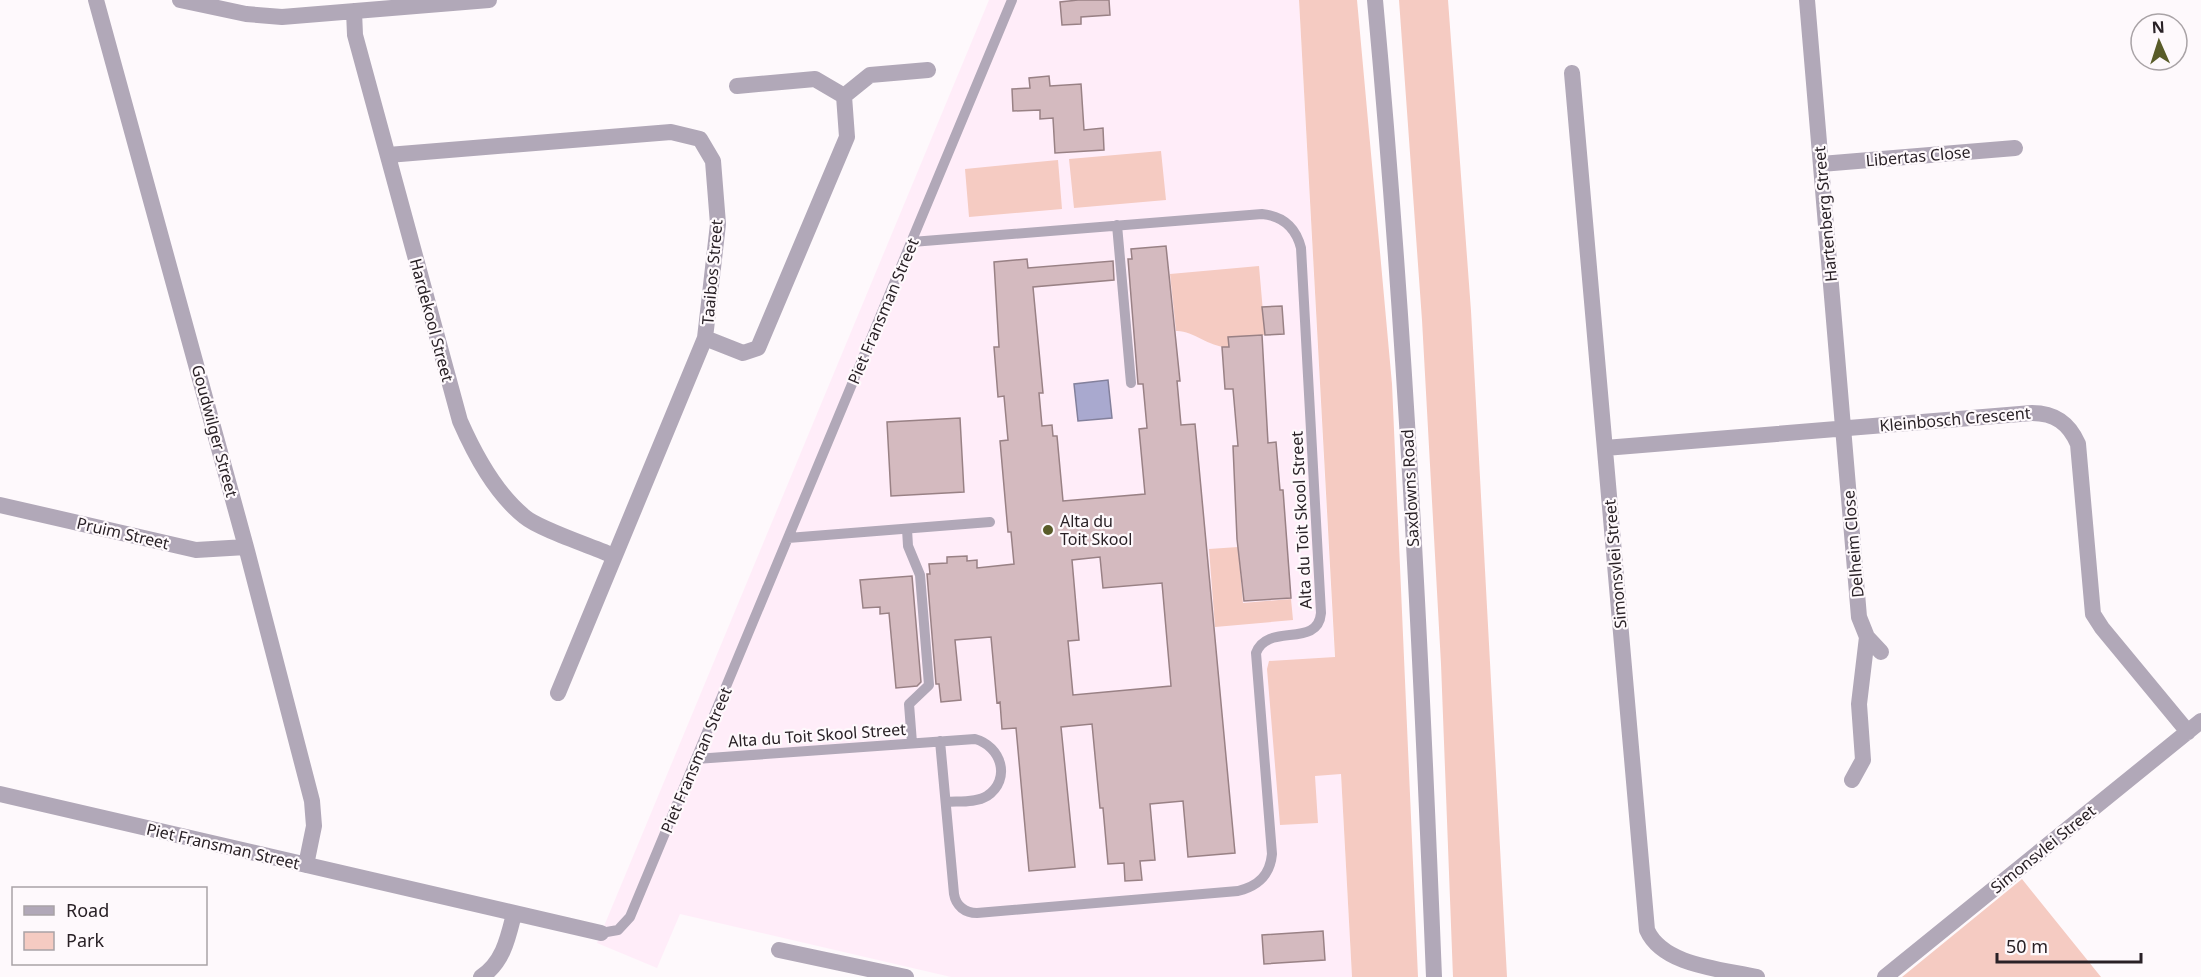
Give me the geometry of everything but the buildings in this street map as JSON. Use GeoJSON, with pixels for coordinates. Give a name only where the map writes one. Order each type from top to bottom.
{"type":"FeatureCollection","features":[{"type":"Feature","properties":{"kind":"street","name":"Goudwilger Street"},"geometry":{"type":"LineString","coordinates":[[96,0],[246,547],[312,801],[314,826],[306,865]]}},
{"type":"Feature","properties":{"kind":"street"},"geometry":{"type":"LineString","coordinates":[[180,0],[263,16],[489,0]]}},
{"type":"Feature","properties":{"kind":"street","name":"Saxdowns Road"},"geometry":{"type":"LineString","coordinates":[[1375,0],[1397,253],[1425,743],[1434,977]]}},
{"type":"Feature","properties":{"kind":"street","name":"Hartenberg Street"},"geometry":{"type":"LineString","coordinates":[[1807,0],[1843,428]]}},
{"type":"Feature","properties":{"kind":"street","name":"Hardekool Street"},"geometry":{"type":"LineString","coordinates":[[354,11],[355,35],[460,421],[474,452],[497,486],[526,518],[614,556]]}},
{"type":"Feature","properties":{"kind":"street"},"geometry":{"type":"LineString","coordinates":[[844,96],[870,75],[928,70]]}},
{"type":"Feature","properties":{"kind":"street","name":"Simonsvlei Street"},"geometry":{"type":"LineString","coordinates":[[1572,73],[1647,930],[1655,944],[1670,955],[1757,977]]}},
{"type":"Feature","properties":{"kind":"street"},"geometry":{"type":"LineString","coordinates":[[737,86],[815,80],[844,96]]}},
{"type":"Feature","properties":{"kind":"street"},"geometry":{"type":"LineString","coordinates":[[705,338],[743,353],[753,351],[762,342],[847,137],[844,96]]}},
{"type":"Feature","properties":{"kind":"street","name":"Taaibos Street"},"geometry":{"type":"LineString","coordinates":[[388,155],[671,132],[700,139],[713,161],[718,224],[705,338],[558,693]]}},
{"type":"Feature","properties":{"kind":"street","name":"Libertas Close"},"geometry":{"type":"LineString","coordinates":[[1821,164],[2015,148]]}},
{"type":"Feature","properties":{"kind":"street","name":"Kleinbosch Crescent"},"geometry":{"type":"LineString","coordinates":[[1605,448],[2032,412],[2049,414],[2064,422],[2078,444],[2094,614],[2102,628],[2188,732]]}},
{"type":"Feature","properties":{"kind":"street","name":"Delheim Close"},"geometry":{"type":"LineString","coordinates":[[1843,428],[1859,617],[1867,637],[1881,652]]}},
{"type":"Feature","properties":{"kind":"street","name":"Pruim Street"},"geometry":{"type":"LineString","coordinates":[[0,505],[196,550],[246,547]]}},
{"type":"Feature","properties":{"kind":"street"},"geometry":{"type":"LineString","coordinates":[[1852,780],[1863,760],[1858,704],[1867,637]]}},
{"type":"Feature","properties":{"kind":"street","name":"Simonsvlei Street"},"geometry":{"type":"LineString","coordinates":[[1885,977],[2201,721]]}},
{"type":"Feature","properties":{"kind":"street","name":"Piet Fransman Street"},"geometry":{"type":"LineString","coordinates":[[0,794],[601,933]]}},
{"type":"Feature","properties":{"kind":"street"},"geometry":{"type":"LineString","coordinates":[[480,977],[496,964],[502,954],[514,914]]}},
{"type":"Feature","properties":{"kind":"street"},"geometry":{"type":"LineString","coordinates":[[778,950],[906,977]]}},
{"type":"Feature","properties":{"kind":"lane","name":"Piet Fransman Street"},"geometry":{"type":"LineString","coordinates":[[601,933],[618,930],[630,917],[1012,0]]}},
{"type":"Feature","properties":{"kind":"lane","name":"Alta du Toit Skool Street"},"geometry":{"type":"LineString","coordinates":[[912,242],[1262,213],[1285,222],[1299,238],[1302,248],[1321,613],[1319,623],[1312,630],[1271,637],[1261,644],[1256,653],[1271,863],[1262,880],[1238,891],[971,913],[960,907],[955,899],[940,741]]}},
{"type":"Feature","properties":{"kind":"lane"},"geometry":{"type":"LineString","coordinates":[[1117,225],[1131,383]]}},
{"type":"Feature","properties":{"kind":"lane"},"geometry":{"type":"LineString","coordinates":[[788,538],[990,522]]}},
{"type":"Feature","properties":{"kind":"lane"},"geometry":{"type":"LineString","coordinates":[[907,529],[908,546],[920,575],[929,685],[909,704],[912,743]]}},
{"type":"Feature","properties":{"kind":"lane","name":"Alta du Toit Skool Street"},"geometry":{"type":"LineString","coordinates":[[696,759],[975,739],[983,741],[996,751],[1001,766],[998,783],[987,796],[979,800],[946,802]]}},
{"type":"Feature","properties":{"kind":"shaded area","name":"Alta du Toit Skool"},"geometry":{"type":"Polygon","coordinates":[[[989,0],[1299,0],[1352,977],[951,977],[680,914],[657,968],[597,943],[989,0]]]}},
{"type":"Feature","properties":{"kind":"green space"},"geometry":{"type":"Polygon","coordinates":[[[1299,0],[1357,0],[1392,384],[1418,977],[1352,977],[1341,774],[1315,776],[1318,823],[1280,825],[1267,669],[1269,661],[1335,657],[1299,0]]]}},
{"type":"Feature","properties":{"kind":"green space"},"geometry":{"type":"Polygon","coordinates":[[[1399,0],[1448,0],[1471,311],[1507,977],[1453,977],[1441,664],[1422,320],[1399,0]]]}},
{"type":"Feature","properties":{"kind":"green space"},"geometry":{"type":"Polygon","coordinates":[[[1161,151],[1166,200],[1074,208],[1069,159],[1161,151]]]}},
{"type":"Feature","properties":{"kind":"green space"},"geometry":{"type":"Polygon","coordinates":[[[1058,160],[1062,209],[969,217],[965,169],[1058,160]]]}},
{"type":"Feature","properties":{"kind":"green space"},"geometry":{"type":"Polygon","coordinates":[[[1259,266],[1265,335],[1229,337],[1229,347],[1222,347],[1189,333],[1176,331],[1170,274],[1259,266]]]}},
{"type":"Feature","properties":{"kind":"green space"},"geometry":{"type":"Polygon","coordinates":[[[1238,547],[1243,603],[1291,599],[1293,620],[1215,627],[1209,549],[1238,547]]]}},
{"type":"Feature","properties":{"kind":"green space"},"geometry":{"type":"Polygon","coordinates":[[[2022,879],[2101,977],[1902,977],[2022,879]]]}},
{"type":"Feature","properties":{"kind":"water"},"geometry":{"type":"Polygon","coordinates":[[[1108,380],[1112,418],[1078,421],[1074,384],[1108,380]]]}},
{"type":"Feature","properties":{"kind":"place","name":"Alta du Toit Skool"},"geometry":{"type":"Point","coordinates":[1048,530]}}]}
